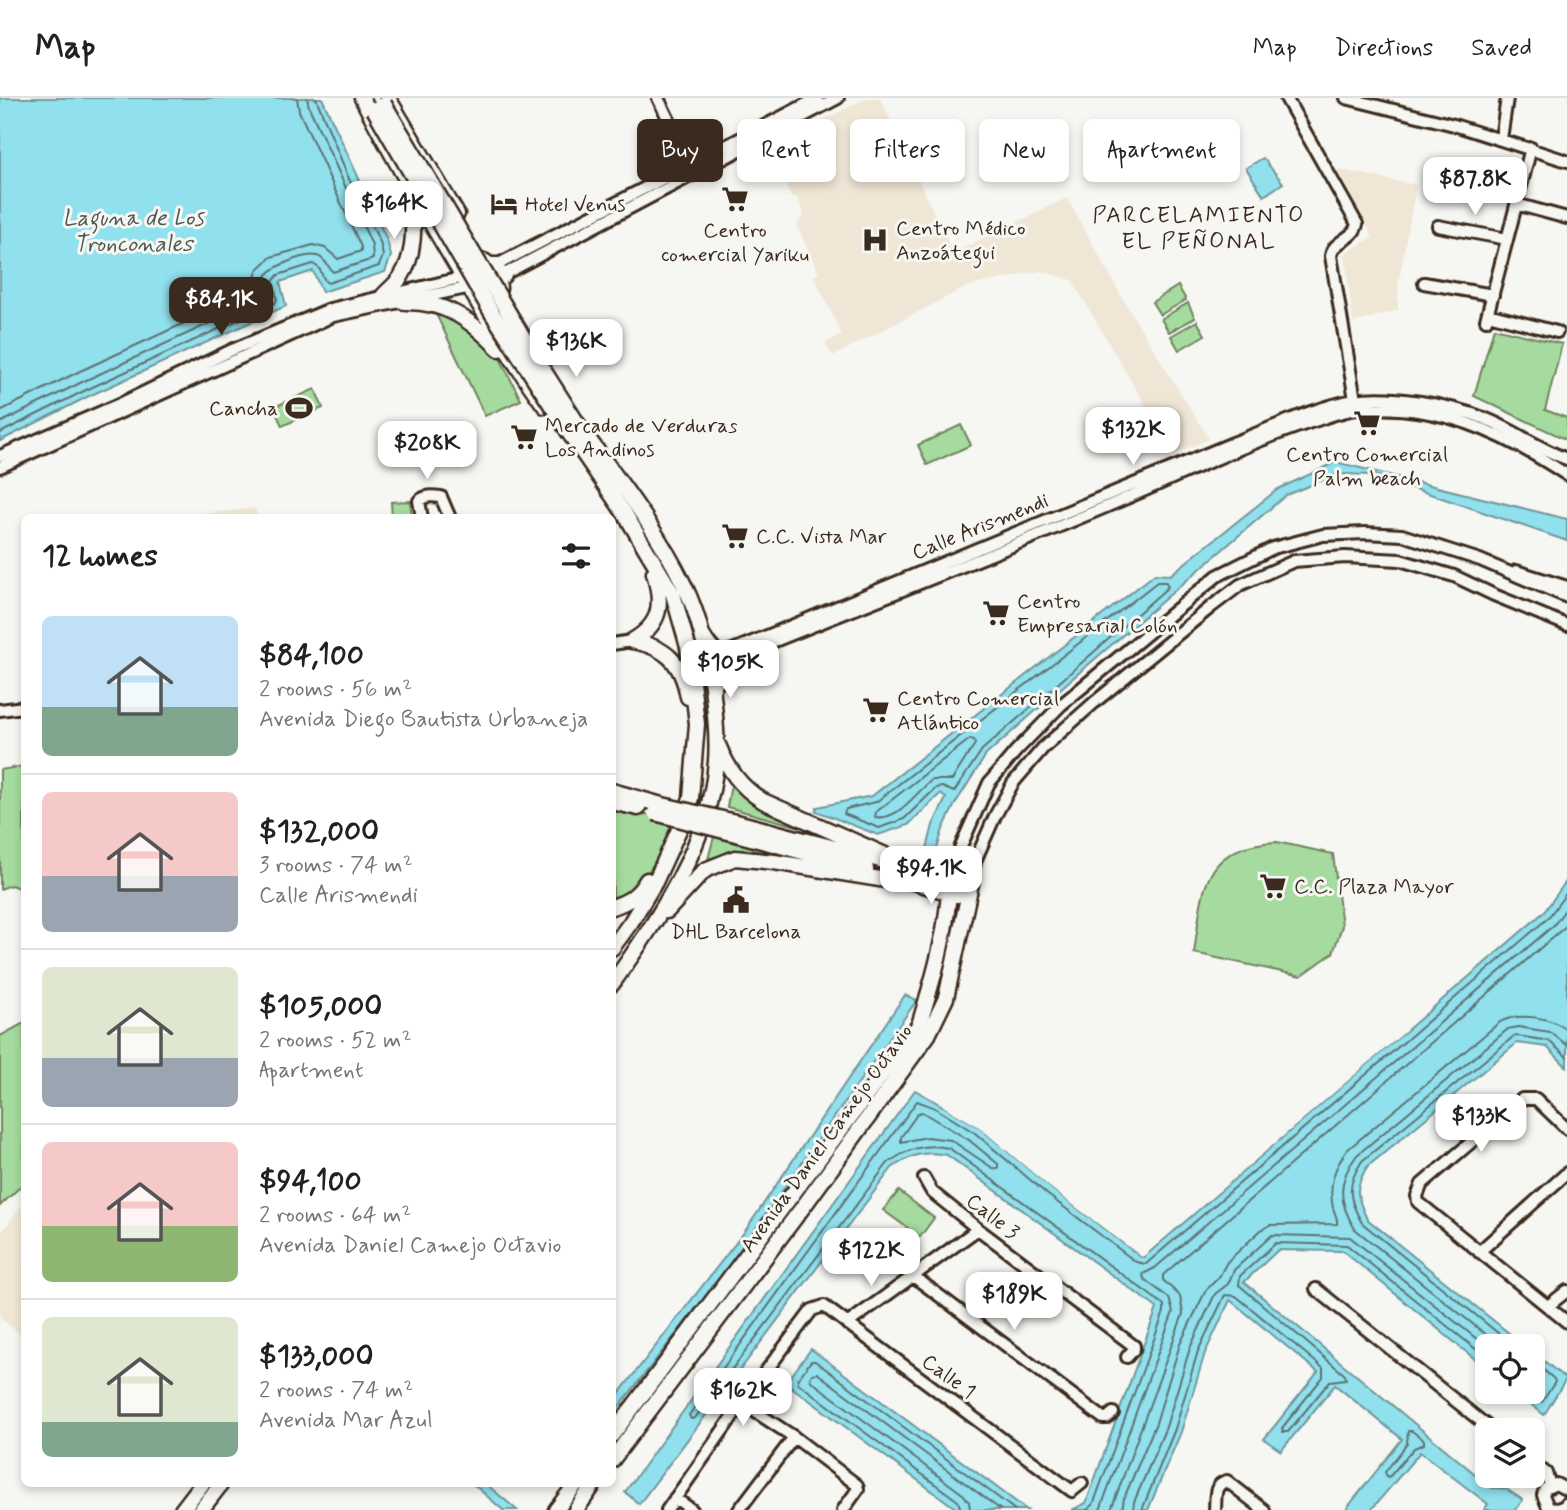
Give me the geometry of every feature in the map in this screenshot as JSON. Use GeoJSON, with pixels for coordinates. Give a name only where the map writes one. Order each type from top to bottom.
{"type":"FeatureCollection","features":[{"type":"Feature","properties":{"kind":"main road"},"geometry":{"type":"LineString","coordinates":[[376,101],[423,154],[495,273],[673,594],[688,647],[697,724],[691,798],[655,882],[616,943]]}},
{"type":"Feature","properties":{"kind":"main road"},"geometry":{"type":"LineString","coordinates":[[376,101],[412,190],[520,372]]}},
{"type":"Feature","properties":{"kind":"main road"},"geometry":{"type":"LineString","coordinates":[[376,101],[535,357],[575,430],[684,585],[699,625],[708,660],[717,741],[711,791],[692,850],[654,925]]}},
{"type":"Feature","properties":{"kind":"main road"},"geometry":{"type":"LineString","coordinates":[[383,296],[402,276],[410,255],[414,224],[412,190]]}},
{"type":"Feature","properties":{"kind":"main road"},"geometry":{"type":"LineString","coordinates":[[404,302],[435,305],[464,316],[520,372],[617,491]]}},
{"type":"Feature","properties":{"kind":"main road"},"geometry":{"type":"LineString","coordinates":[[632,642],[644,635],[659,612],[661,602],[651,558]]}},
{"type":"Feature","properties":{"kind":"main road"},"geometry":{"type":"LineString","coordinates":[[632,642],[657,646],[681,672],[697,742]]}},
{"type":"Feature","properties":{"kind":"main road"},"geometry":{"type":"LineString","coordinates":[[717,741],[734,776],[748,792],[864,844],[908,874]]}},
{"type":"Feature","properties":{"kind":"main road"},"geometry":{"type":"LineString","coordinates":[[616,793],[656,808]]}},
{"type":"Feature","properties":{"kind":"main road"},"geometry":{"type":"LineString","coordinates":[[616,803],[656,808],[738,828],[969,891]]}},
{"type":"Feature","properties":{"kind":"main road"},"geometry":{"type":"LineString","coordinates":[[616,905],[640,892],[679,828]]}},
{"type":"Feature","properties":{"kind":"main road"},"geometry":{"type":"LineString","coordinates":[[616,978],[654,925],[705,870],[734,858],[886,880],[908,874]]}},
{"type":"Feature","properties":{"kind":"main road","name":"Avenida Daniel Camejo Octavio"},"geometry":{"type":"LineString","coordinates":[[616,1430],[919,1025],[934,977],[950,885]]}},
{"type":"Feature","properties":{"kind":"main road","name":"Avenida Daniel Camejo Octavio"},"geometry":{"type":"LineString","coordinates":[[616,1455],[783,1235],[928,1035],[946,999],[969,891]]}},
{"type":"Feature","properties":{"kind":"main road"},"geometry":{"type":"LineString","coordinates":[[181,1510],[200,1487]]}},
{"type":"Feature","properties":{"kind":"main road"},"geometry":{"type":"LineString","coordinates":[[201,1510],[219,1487]]}},
{"type":"Feature","properties":{"kind":"main road"},"geometry":{"type":"LineString","coordinates":[[581,1508],[592,1487]]}},
{"type":"Feature","properties":{"kind":"main road"},"geometry":{"type":"LineString","coordinates":[[556,1510],[571,1490]]}},
{"type":"Feature","properties":{"kind":"street"},"geometry":{"type":"LineString","coordinates":[[658,98],[668,119]]}},
{"type":"Feature","properties":{"kind":"street"},"geometry":{"type":"LineString","coordinates":[[723,148],[818,98]]}},
{"type":"Feature","properties":{"kind":"street"},"geometry":{"type":"LineString","coordinates":[[0,467],[333,316],[404,302],[495,273],[538,255],[838,98]]}},
{"type":"Feature","properties":{"kind":"street"},"geometry":{"type":"LineString","coordinates":[[1286,98],[1357,224],[1354,233],[1334,246],[1331,256],[1356,405]]}},
{"type":"Feature","properties":{"kind":"street"},"geometry":{"type":"LineString","coordinates":[[1346,98],[1501,139],[1567,161]]}},
{"type":"Feature","properties":{"kind":"street"},"geometry":{"type":"LineString","coordinates":[[1501,139],[1507,98]]}},
{"type":"Feature","properties":{"kind":"street"},"geometry":{"type":"LineString","coordinates":[[1531,148],[1487,317],[1557,332]]}},
{"type":"Feature","properties":{"kind":"street"},"geometry":{"type":"LineString","coordinates":[[495,273],[660,182]]}},
{"type":"Feature","properties":{"kind":"street"},"geometry":{"type":"LineString","coordinates":[[1516,204],[1567,218]]}},
{"type":"Feature","properties":{"kind":"street"},"geometry":{"type":"LineString","coordinates":[[1438,226],[1507,239]]}},
{"type":"Feature","properties":{"kind":"street"},"geometry":{"type":"LineString","coordinates":[[0,456],[337,306],[466,283]]}},
{"type":"Feature","properties":{"kind":"street"},"geometry":{"type":"LineString","coordinates":[[1424,283],[1493,295]]}},
{"type":"Feature","properties":{"kind":"street","name":"Calle Arismendi"},"geometry":{"type":"LineString","coordinates":[[699,625],[716,651],[726,653],[1296,418],[1356,405],[1409,400],[1453,408],[1509,428],[1567,459]]}},
{"type":"Feature","properties":{"kind":"street","name":"Calle Arismendi"},"geometry":{"type":"LineString","coordinates":[[712,693],[721,676],[733,664],[777,640],[1074,520],[1286,430],[1356,405],[1412,410],[1476,425],[1501,435],[1567,475]]}},
{"type":"Feature","properties":{"kind":"street"},"geometry":{"type":"LineString","coordinates":[[421,514],[419,501],[424,497],[441,497],[448,514]]}},
{"type":"Feature","properties":{"kind":"street","name":"Avenida Daniel Camejo Octavio"},"geometry":{"type":"LineString","coordinates":[[950,885],[961,846],[989,783],[1016,751],[1061,705],[1217,576],[1273,548],[1323,535],[1402,535],[1433,544],[1567,597]]}},
{"type":"Feature","properties":{"kind":"street","name":"Avenida Daniel Camejo Octavio"},"geometry":{"type":"LineString","coordinates":[[969,891],[975,861],[995,816],[1013,783],[1042,748],[1240,585],[1294,561],[1345,556],[1400,560],[1454,576],[1567,625]]}},
{"type":"Feature","properties":{"kind":"street"},"geometry":{"type":"LineString","coordinates":[[1496,568],[1529,574],[1567,587]]}},
{"type":"Feature","properties":{"kind":"street"},"geometry":{"type":"LineString","coordinates":[[616,644],[632,642]]}},
{"type":"Feature","properties":{"kind":"street"},"geometry":{"type":"LineString","coordinates":[[0,710],[21,707]]}},
{"type":"Feature","properties":{"kind":"street"},"geometry":{"type":"LineString","coordinates":[[1567,1129],[1536,1099],[1522,1098],[1422,1184],[1417,1196],[1418,1202],[1567,1322]]}},
{"type":"Feature","properties":{"kind":"street"},"geometry":{"type":"LineString","coordinates":[[1479,1252],[1567,1173]]}},
{"type":"Feature","properties":{"kind":"street","name":"Calle 3"},"geometry":{"type":"LineString","coordinates":[[923,1178],[932,1192],[978,1229],[1134,1346],[1127,1357]]}},
{"type":"Feature","properties":{"kind":"street"},"geometry":{"type":"LineString","coordinates":[[847,1324],[978,1229]]}},
{"type":"Feature","properties":{"kind":"street"},"geometry":{"type":"LineString","coordinates":[[913,1276],[1103,1418],[1113,1413]]}},
{"type":"Feature","properties":{"kind":"street"},"geometry":{"type":"LineString","coordinates":[[1316,1289],[1477,1418]]}},
{"type":"Feature","properties":{"kind":"street"},"geometry":{"type":"LineString","coordinates":[[1548,1307],[1567,1291]]}},
{"type":"Feature","properties":{"kind":"street","name":"Calle 1"},"geometry":{"type":"LineString","coordinates":[[742,1403],[812,1310],[824,1306],[1072,1491],[1082,1483]]}},
{"type":"Feature","properties":{"kind":"street"},"geometry":{"type":"LineString","coordinates":[[667,1510],[742,1403],[794,1437],[857,1485],[858,1489],[843,1510]]}},
{"type":"Feature","properties":{"kind":"street"},"geometry":{"type":"LineString","coordinates":[[739,1510],[794,1437]]}},
{"type":"Feature","properties":{"kind":"street"},"geometry":{"type":"LineString","coordinates":[[1545,1472],[1550,1485]]}},
{"type":"Feature","properties":{"kind":"street"},"geometry":{"type":"LineString","coordinates":[[1215,1510],[1216,1488],[1227,1481],[1264,1510]]}},
{"type":"Feature","properties":{"kind":"street"},"geometry":{"type":"LineString","coordinates":[[1550,1485],[1562,1485],[1567,1490]]}},
{"type":"Feature","properties":{"kind":"street"},"geometry":{"type":"LineString","coordinates":[[1550,1485],[1543,1495],[1548,1507],[1553,1510],[1566,1505]]}},
{"type":"Feature","properties":{"kind":"street"},"geometry":{"type":"LineString","coordinates":[[571,1490],[581,1508]]}},
{"type":"Feature","properties":{"kind":"street"},"geometry":{"type":"LineString","coordinates":[[675,1498],[692,1510]]}},
{"type":"Feature","properties":{"kind":"shaded area"},"geometry":{"type":"Polygon","coordinates":[[[867,98],[880,98],[890,119],[850,119],[850,182],[920,182],[953,253],[1067,198],[1128,308],[1209,439],[1174,454],[1072,280],[1041,271],[968,286],[833,356],[825,343],[842,335],[814,276],[819,273],[797,226],[804,214],[797,198],[791,197],[784,182],[836,182],[836,119],[826,119],[867,98]]]}},
{"type":"Feature","properties":{"kind":"shaded area"},"geometry":{"type":"Polygon","coordinates":[[[1336,169],[1416,185],[1398,285],[1398,310],[1353,323],[1345,253],[1373,237],[1336,169]]]}},
{"type":"Feature","properties":{"kind":"shaded area"},"geometry":{"type":"Polygon","coordinates":[[[256,508],[257,514],[200,514],[256,508]]]}},
{"type":"Feature","properties":{"kind":"shaded area"},"geometry":{"type":"Polygon","coordinates":[[[21,1207],[21,1335],[0,1318],[0,1234],[21,1207]]]}},
{"type":"Feature","properties":{"kind":"green space"},"geometry":{"type":"Polygon","coordinates":[[[1178,286],[1186,300],[1160,315],[1152,302],[1178,286]]]}},
{"type":"Feature","properties":{"kind":"green space"},"geometry":{"type":"Polygon","coordinates":[[[1188,303],[1195,318],[1169,332],[1161,319],[1188,303]]]}},
{"type":"Feature","properties":{"kind":"green space"},"geometry":{"type":"Polygon","coordinates":[[[434,310],[462,319],[498,354],[521,400],[485,416],[434,310]]]}},
{"type":"Feature","properties":{"kind":"green space"},"geometry":{"type":"Polygon","coordinates":[[[1197,321],[1205,335],[1179,350],[1171,336],[1197,321]]]}},
{"type":"Feature","properties":{"kind":"green space"},"geometry":{"type":"Polygon","coordinates":[[[1494,328],[1562,344],[1545,410],[1567,418],[1567,440],[1474,396],[1494,328]]]}},
{"type":"Feature","properties":{"kind":"green space","name":"Cancha"},"geometry":{"type":"Polygon","coordinates":[[[315,389],[323,408],[282,426],[274,407],[315,389]]]}},
{"type":"Feature","properties":{"kind":"green space"},"geometry":{"type":"Polygon","coordinates":[[[961,425],[971,445],[927,465],[918,445],[961,425]]]}},
{"type":"Feature","properties":{"kind":"green space"},"geometry":{"type":"Polygon","coordinates":[[[410,501],[412,514],[392,514],[391,502],[410,501]]]}},
{"type":"Feature","properties":{"kind":"green space"},"geometry":{"type":"Polygon","coordinates":[[[21,766],[21,889],[11,885],[0,889],[0,770],[21,766]]]}},
{"type":"Feature","properties":{"kind":"green space"},"geometry":{"type":"Polygon","coordinates":[[[731,785],[829,835],[727,807],[731,785]]]}},
{"type":"Feature","properties":{"kind":"green space"},"geometry":{"type":"Polygon","coordinates":[[[616,806],[675,822],[651,868],[635,887],[616,896],[616,806]]]}},
{"type":"Feature","properties":{"kind":"green space"},"geometry":{"type":"Polygon","coordinates":[[[715,833],[809,859],[745,849],[708,859],[715,833]]]}},
{"type":"Feature","properties":{"kind":"green space"},"geometry":{"type":"Polygon","coordinates":[[[1277,842],[1333,854],[1342,926],[1333,953],[1301,976],[1194,953],[1204,892],[1219,862],[1233,852],[1252,845],[1277,842]]]}},
{"type":"Feature","properties":{"kind":"green space"},"geometry":{"type":"Polygon","coordinates":[[[21,1025],[21,1186],[0,1206],[0,1036],[21,1025]]]}},
{"type":"Feature","properties":{"kind":"green space"},"geometry":{"type":"Polygon","coordinates":[[[899,1191],[934,1218],[920,1237],[883,1210],[899,1191]]]}},
{"type":"Feature","properties":{"kind":"water","name":"Laguna de Los Tronconales"},"geometry":{"type":"Polygon","coordinates":[[[0,98],[322,98],[387,240],[391,256],[385,272],[322,292],[313,271],[280,282],[286,306],[89,396],[0,441],[0,98]]]}},
{"type":"Feature","properties":{"kind":"water"},"geometry":{"type":"Polygon","coordinates":[[[1263,158],[1283,183],[1264,196],[1246,168],[1263,158]]]}},
{"type":"Feature","properties":{"kind":"water"},"geometry":{"type":"Polygon","coordinates":[[[1336,462],[1567,519],[1567,541],[1375,475],[1338,474],[1286,495],[986,755],[955,804],[935,855],[926,853],[933,825],[946,798],[940,794],[908,825],[878,835],[816,811],[817,807],[872,796],[1155,574],[1170,575],[1278,489],[1336,462]]]}},
{"type":"Feature","properties":{"kind":"water"},"geometry":{"type":"Polygon","coordinates":[[[1567,880],[1567,1067],[1547,1047],[1517,1043],[1367,1167],[1358,1187],[1367,1219],[1510,1334],[1475,1334],[1475,1359],[1343,1251],[1278,1250],[1244,1282],[1475,1474],[1475,1488],[1506,1489],[1523,1500],[1515,1510],[1484,1510],[1488,1504],[1420,1452],[1371,1510],[1347,1508],[1402,1439],[1335,1385],[1281,1451],[1264,1439],[1318,1372],[1230,1300],[1205,1353],[1181,1432],[1148,1510],[1072,1510],[1086,1503],[1157,1308],[947,1155],[932,1153],[912,1157],[892,1168],[639,1504],[625,1492],[915,1090],[979,1127],[1052,1189],[1144,1257],[1544,912],[1567,880]]]}},
{"type":"Feature","properties":{"kind":"water"},"geometry":{"type":"Polygon","coordinates":[[[905,995],[917,1000],[727,1269],[616,1410],[616,1397],[745,1231],[905,995]]]}},
{"type":"Feature","properties":{"kind":"water"},"geometry":{"type":"Polygon","coordinates":[[[811,1349],[1027,1510],[958,1510],[786,1383],[811,1349]]]}},
{"type":"Feature","properties":{"kind":"water"},"geometry":{"type":"Polygon","coordinates":[[[1545,1362],[1566,1379],[1544,1415],[1531,1404],[1545,1404],[1545,1362]]]}},
{"type":"Feature","properties":{"kind":"water"},"geometry":{"type":"Polygon","coordinates":[[[476,1487],[490,1487],[517,1510],[503,1510],[476,1487]]]}},
{"type":"Feature","properties":{"kind":"pier"},"geometry":{"type":"Polygon","coordinates":[[[1405,1027],[1407,1030],[1142,1257],[1052,1189],[979,1127],[943,1106],[945,1103],[981,1124],[1142,1254],[1405,1027]]]}},
{"type":"Feature","properties":{"kind":"place","name":"Centro comercial Yariku"},"geometry":{"type":"Point","coordinates":[735,199]}},
{"type":"Feature","properties":{"kind":"place","name":"Hotel Venus"},"geometry":{"type":"Point","coordinates":[504,204]}},
{"type":"Feature","properties":{"kind":"place","name":"Centro Médico Anzoátegui"},"geometry":{"type":"Point","coordinates":[875,240]}},
{"type":"Feature","properties":{"kind":"place","name":"Cancha"},"geometry":{"type":"Point","coordinates":[299,408]}},
{"type":"Feature","properties":{"kind":"place","name":"Centro Comercial Palm beach"},"geometry":{"type":"Point","coordinates":[1367,423]}},
{"type":"Feature","properties":{"kind":"place","name":"Mercado de Verduras Los Andinos"},"geometry":{"type":"Point","coordinates":[524,437]}},
{"type":"Feature","properties":{"kind":"place","name":"C.C. Vista Mar"},"geometry":{"type":"Point","coordinates":[735,536]}},
{"type":"Feature","properties":{"kind":"place","name":"Centro Empresarial Colón"},"geometry":{"type":"Point","coordinates":[996,613]}},
{"type":"Feature","properties":{"kind":"place","name":"Centro Comercial Atlántico"},"geometry":{"type":"Point","coordinates":[876,710]}},
{"type":"Feature","properties":{"kind":"place","name":"C.C. Plaza Mayor"},"geometry":{"type":"Point","coordinates":[1273,886]}},
{"type":"Feature","properties":{"kind":"place","name":"DHL Barcelona"},"geometry":{"type":"Point","coordinates":[736,900]}},
{"type":"Feature","properties":{"kind":"district","name":"PARCELAMIENTO EL PEÑONAL"},"geometry":{"type":"Point","coordinates":[1199,227]}}]}
